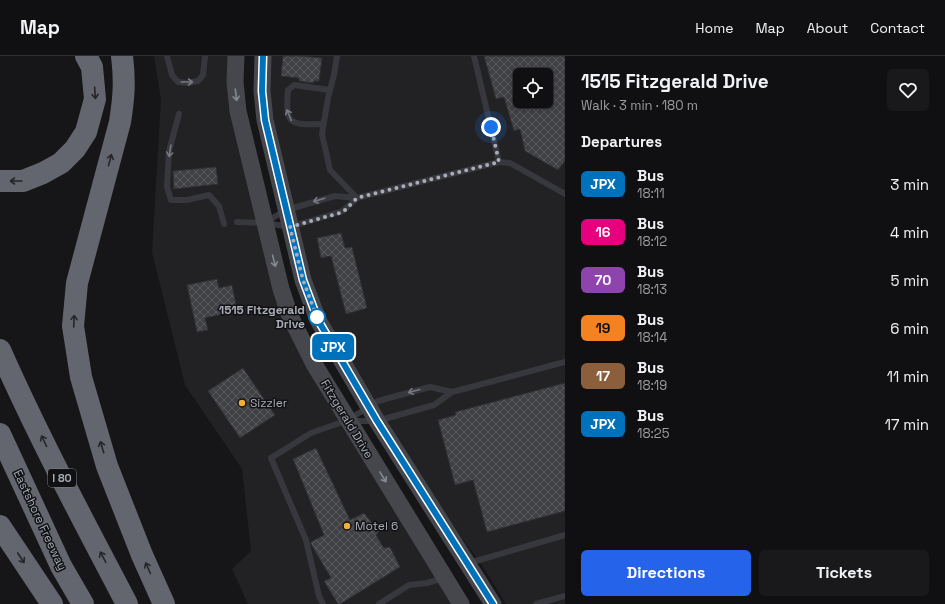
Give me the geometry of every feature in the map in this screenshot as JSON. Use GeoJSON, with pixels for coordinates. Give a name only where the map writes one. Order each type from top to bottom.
{"type":"FeatureCollection","features":[{"type":"Feature","properties":{"kind":"highway"},"geometry":{"type":"LineString","coordinates":[[0,181],[24,181],[43,173],[61,163],[75,149],[86,132],[96,99],[92,68],[86,56]]}},
{"type":"Feature","properties":{"kind":"highway"},"geometry":{"type":"LineString","coordinates":[[122,56],[124,95],[120,122],[77,283],[73,326],[81,377],[107,466],[142,555],[164,604]]}},
{"type":"Feature","properties":{"kind":"highway","name":"I 80"},"geometry":{"type":"LineString","coordinates":[[0,350],[13,380],[90,533],[128,604]]}},
{"type":"Feature","properties":{"kind":"highway","name":"Eastshore Freeway"},"geometry":{"type":"LineString","coordinates":[[0,434],[61,566],[83,604]]}},
{"type":"Feature","properties":{"kind":"highway"},"geometry":{"type":"LineString","coordinates":[[0,526],[52,604]]}},
{"type":"Feature","properties":{"kind":"main road","name":"Fitzgerald Drive"},"geometry":{"type":"LineString","coordinates":[[236,56],[235,82],[238,111],[281,289],[290,316],[314,364],[461,604]]}},
{"type":"Feature","properties":{"kind":"main road","name":"Fitzgerald Drive"},"geometry":{"type":"LineString","coordinates":[[261,59],[265,120],[303,280],[318,320],[373,414],[493,604]]}},
{"type":"Feature","properties":{"kind":"lane"},"geometry":{"type":"LineString","coordinates":[[167,56],[172,75],[178,82],[188,83],[198,81],[203,75],[205,56]]}},
{"type":"Feature","properties":{"kind":"lane"},"geometry":{"type":"LineString","coordinates":[[337,56],[322,134],[330,170],[357,198]]}},
{"type":"Feature","properties":{"kind":"lane"},"geometry":{"type":"LineString","coordinates":[[474,56],[499,162]]}},
{"type":"Feature","properties":{"kind":"lane"},"geometry":{"type":"LineString","coordinates":[[323,124],[296,124],[291,120],[286,109],[288,90],[294,85],[330,90]]}},
{"type":"Feature","properties":{"kind":"lane"},"geometry":{"type":"LineString","coordinates":[[179,114],[169,151],[167,187],[170,200],[187,200],[210,195],[219,206],[224,224]]}},
{"type":"Feature","properties":{"kind":"lane"},"geometry":{"type":"LineString","coordinates":[[265,223],[286,210],[335,196],[357,198],[499,162],[510,163],[565,194]]}},
{"type":"Feature","properties":{"kind":"lane"},"geometry":{"type":"LineString","coordinates":[[238,222],[265,223],[290,227],[343,212],[357,198]]}},
{"type":"Feature","properties":{"kind":"lane"},"geometry":{"type":"LineString","coordinates":[[323,604],[319,596],[306,540],[271,458],[311,433],[348,420],[373,414],[434,405],[452,392],[565,362]]}},
{"type":"Feature","properties":{"kind":"lane"},"geometry":{"type":"LineString","coordinates":[[373,414],[378,401],[430,387],[452,392]]}},
{"type":"Feature","properties":{"kind":"lane"},"geometry":{"type":"LineString","coordinates":[[348,420],[373,414]]}},
{"type":"Feature","properties":{"kind":"lane"},"geometry":{"type":"LineString","coordinates":[[467,563],[565,535]]}},
{"type":"Feature","properties":{"kind":"lane"},"geometry":{"type":"LineString","coordinates":[[379,604],[409,585],[427,584],[445,578]]}},
{"type":"Feature","properties":{"kind":"lane"},"geometry":{"type":"LineString","coordinates":[[536,604],[565,596]]}},
{"type":"Feature","properties":{"kind":"shaded area"},"geometry":{"type":"Polygon","coordinates":[[[154,56],[234,56],[264,241],[323,390],[458,604],[248,604],[232,569],[251,551],[242,469],[185,385],[152,252],[161,100],[154,56]]]}},
{"type":"Feature","properties":{"kind":"shaded area"},"geometry":{"type":"Polygon","coordinates":[[[271,56],[565,56],[565,604],[506,604],[485,570],[414,471],[342,353],[313,292],[290,211],[269,95],[271,56]]]}},
{"type":"Feature","properties":{"kind":"building"},"geometry":{"type":"Polygon","coordinates":[[[283,56],[322,58],[319,81],[314,81],[313,83],[299,81],[299,78],[281,76],[283,56]]]}},
{"type":"Feature","properties":{"kind":"building"},"geometry":{"type":"Polygon","coordinates":[[[484,56],[565,56],[565,161],[558,170],[525,151],[520,129],[514,131],[504,97],[496,99],[484,56]]]}},
{"type":"Feature","properties":{"kind":"building"},"geometry":{"type":"Polygon","coordinates":[[[216,167],[218,184],[174,189],[173,171],[216,167]]]}},
{"type":"Feature","properties":{"kind":"building"},"geometry":{"type":"Polygon","coordinates":[[[341,233],[345,248],[352,247],[367,308],[346,314],[331,256],[321,258],[317,238],[341,233]]]}},
{"type":"Feature","properties":{"kind":"building"},"geometry":{"type":"Polygon","coordinates":[[[217,279],[219,288],[232,285],[236,305],[226,308],[227,313],[205,318],[208,330],[197,332],[187,285],[217,279]]]}},
{"type":"Feature","properties":{"kind":"building","name":"Sizzler"},"geometry":{"type":"Polygon","coordinates":[[[243,368],[275,415],[240,438],[208,391],[243,368]]]}},
{"type":"Feature","properties":{"kind":"building"},"geometry":{"type":"Polygon","coordinates":[[[565,383],[565,511],[487,532],[473,480],[455,485],[438,420],[456,415],[455,412],[565,383]]]}},
{"type":"Feature","properties":{"kind":"building","name":"Motel 6"},"geometry":{"type":"Polygon","coordinates":[[[316,448],[350,520],[364,513],[379,532],[376,535],[384,548],[390,547],[400,567],[340,604],[338,604],[324,581],[331,578],[311,544],[311,542],[324,535],[293,459],[316,448]]]}},
{"type":"Feature","properties":{"kind":"bus line","name":"JPX"},"geometry":{"type":"LineString","coordinates":[[263,56],[262,91],[265,120],[303,280],[318,320],[377,421],[493,604]]}},
{"type":"Feature","properties":{"kind":"place","name":"1515 Fitzgerald Drive"},"geometry":{"type":"Point","coordinates":[317,317]}},
{"type":"Feature","properties":{"kind":"place","name":"Sizzler"},"geometry":{"type":"Point","coordinates":[242,403]}},
{"type":"Feature","properties":{"kind":"place","name":"Motel 6"},"geometry":{"type":"Point","coordinates":[347,526]}},
{"type":"Feature","properties":{"kind":"route"},"geometry":{"type":"LineString","coordinates":[[317,317],[318,320],[303,280],[290,227],[343,212],[357,198],[499,162],[491,127]]}}]}
